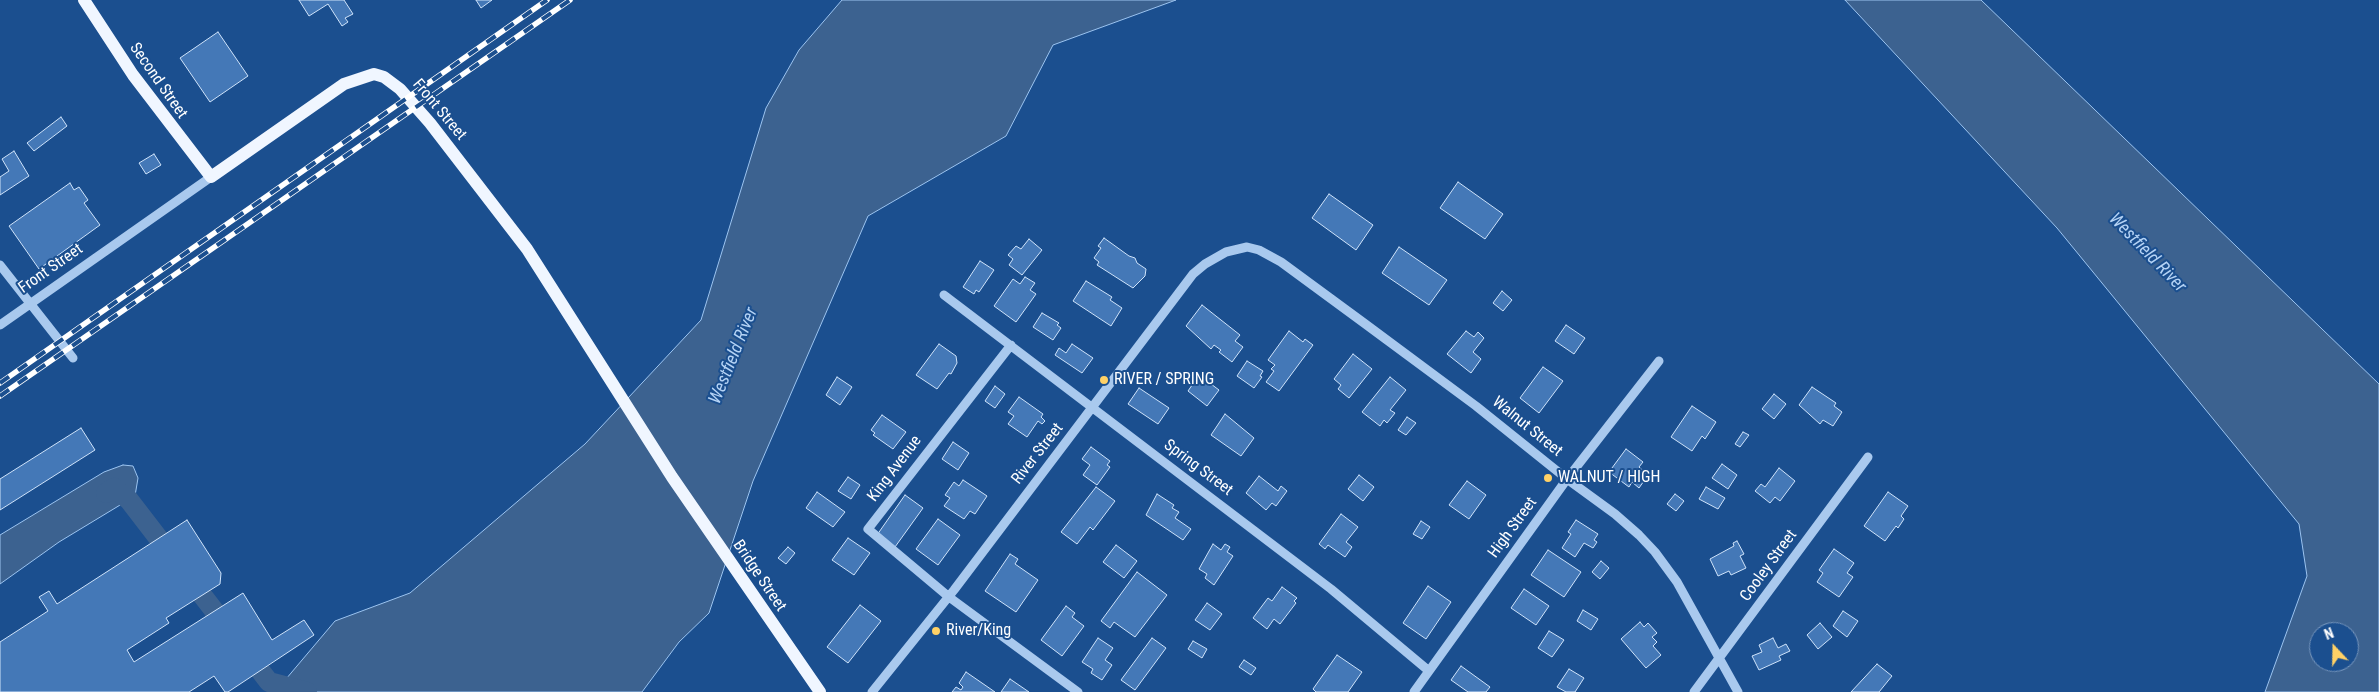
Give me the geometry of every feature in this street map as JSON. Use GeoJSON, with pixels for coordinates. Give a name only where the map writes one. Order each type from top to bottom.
{"type":"FeatureCollection","features":[{"type":"Feature","properties":{"kind":"main road","name":"Second Street"},"geometry":{"type":"LineString","coordinates":[[84,0],[133,75],[210,177]]}},
{"type":"Feature","properties":{"kind":"main road","name":"Front Street"},"geometry":{"type":"LineString","coordinates":[[210,177],[332,91],[364,76],[374,74],[392,82],[417,107],[494,204],[527,250],[672,478]]}},
{"type":"Feature","properties":{"kind":"main road","name":"Bridge Street"},"geometry":{"type":"LineString","coordinates":[[672,478],[820,692]]}},
{"type":"Feature","properties":{"kind":"street","name":"Front Street"},"geometry":{"type":"LineString","coordinates":[[0,324],[210,177]]}},
{"type":"Feature","properties":{"kind":"street","name":"River Street"},"geometry":{"type":"LineString","coordinates":[[872,692],[949,597],[1194,274],[1212,259],[1238,248]]}},
{"type":"Feature","properties":{"kind":"street","name":"Walnut Street"},"geometry":{"type":"LineString","coordinates":[[1238,248],[1259,250],[1281,262],[1476,406],[1567,479],[1615,514],[1655,552],[1677,582],[1738,692]]}},
{"type":"Feature","properties":{"kind":"street"},"geometry":{"type":"LineString","coordinates":[[0,265],[73,358]]}},
{"type":"Feature","properties":{"kind":"street","name":"Spring Street"},"geometry":{"type":"LineString","coordinates":[[944,295],[1331,589],[1429,671]]}},
{"type":"Feature","properties":{"kind":"street","name":"King Avenue"},"geometry":{"type":"LineString","coordinates":[[949,597],[868,529],[1011,345]]}},
{"type":"Feature","properties":{"kind":"street","name":"High Street"},"geometry":{"type":"LineString","coordinates":[[1414,692],[1567,479],[1659,361]]}},
{"type":"Feature","properties":{"kind":"street","name":"Cooley Street"},"geometry":{"type":"LineString","coordinates":[[1694,692],[1868,457]]}},
{"type":"Feature","properties":{"kind":"street"},"geometry":{"type":"LineString","coordinates":[[949,597],[1078,692]]}},
{"type":"Feature","properties":{"kind":"water","name":"Westfield River"},"geometry":{"type":"Polygon","coordinates":[[[842,0],[1176,0],[1053,45],[1006,136],[868,216],[753,481],[709,613],[679,642],[642,692],[275,692],[335,621],[410,593],[585,444],[701,320],[766,108],[799,50],[842,0]]]}},
{"type":"Feature","properties":{"kind":"water","name":"Westfield River"},"geometry":{"type":"Polygon","coordinates":[[[1845,0],[1981,0],[2379,384],[2379,692],[2265,692],[2307,576],[2299,524],[2057,228],[1845,0]]]}},
{"type":"Feature","properties":{"kind":"water"},"geometry":{"type":"Polygon","coordinates":[[[123,465],[133,466],[138,478],[135,496],[59,542],[0,584],[0,535],[104,472],[123,465]]]}},
{"type":"Feature","properties":{"kind":"building"},"geometry":{"type":"Polygon","coordinates":[[[299,0],[344,0],[353,14],[345,18],[348,22],[342,26],[328,4],[309,16],[299,0]]]}},
{"type":"Feature","properties":{"kind":"building"},"geometry":{"type":"Polygon","coordinates":[[[476,0],[492,0],[481,8],[476,0]]]}},
{"type":"Feature","properties":{"kind":"building"},"geometry":{"type":"Polygon","coordinates":[[[218,32],[248,76],[210,102],[180,58],[218,32]]]}},
{"type":"Feature","properties":{"kind":"building"},"geometry":{"type":"Polygon","coordinates":[[[61,117],[67,126],[34,151],[27,143],[61,117]]]}},
{"type":"Feature","properties":{"kind":"building"},"geometry":{"type":"Polygon","coordinates":[[[14,151],[29,176],[0,195],[0,177],[9,171],[2,159],[14,151]]]}},
{"type":"Feature","properties":{"kind":"building"},"geometry":{"type":"Polygon","coordinates":[[[154,154],[161,165],[146,174],[139,163],[154,154]]]}},
{"type":"Feature","properties":{"kind":"building"},"geometry":{"type":"Polygon","coordinates":[[[1458,182],[1503,214],[1485,239],[1440,208],[1458,182]]]}},
{"type":"Feature","properties":{"kind":"building"},"geometry":{"type":"Polygon","coordinates":[[[70,183],[74,190],[79,187],[88,200],[84,203],[100,225],[39,269],[9,226],[70,183]]]}},
{"type":"Feature","properties":{"kind":"building"},"geometry":{"type":"Polygon","coordinates":[[[1329,194],[1373,225],[1356,250],[1312,218],[1329,194]]]}},
{"type":"Feature","properties":{"kind":"building"},"geometry":{"type":"Polygon","coordinates":[[[1104,238],[1129,256],[1135,258],[1137,263],[1146,269],[1145,276],[1133,288],[1097,265],[1099,262],[1094,258],[1101,248],[1098,246],[1104,238]]]}},
{"type":"Feature","properties":{"kind":"building"},"geometry":{"type":"Polygon","coordinates":[[[1029,239],[1042,250],[1022,275],[1009,265],[1013,259],[1008,255],[1016,246],[1021,249],[1029,239]]]}},
{"type":"Feature","properties":{"kind":"building"},"geometry":{"type":"Polygon","coordinates":[[[1399,247],[1447,280],[1429,305],[1382,273],[1399,247]]]}},
{"type":"Feature","properties":{"kind":"building"},"geometry":{"type":"Polygon","coordinates":[[[980,261],[994,270],[979,292],[976,290],[974,294],[963,287],[980,261]]]}},
{"type":"Feature","properties":{"kind":"building"},"geometry":{"type":"Polygon","coordinates":[[[1025,277],[1035,283],[1030,290],[1036,294],[1016,322],[994,306],[1013,279],[1020,284],[1025,277]]]}},
{"type":"Feature","properties":{"kind":"building"},"geometry":{"type":"Polygon","coordinates":[[[1086,281],[1112,297],[1110,300],[1122,308],[1111,326],[1073,301],[1086,281]]]}},
{"type":"Feature","properties":{"kind":"building"},"geometry":{"type":"Polygon","coordinates":[[[1502,291],[1512,300],[1503,311],[1493,303],[1502,291]]]}},
{"type":"Feature","properties":{"kind":"building"},"geometry":{"type":"Polygon","coordinates":[[[1202,305],[1240,335],[1235,341],[1243,347],[1232,362],[1219,352],[1221,350],[1214,345],[1211,349],[1186,326],[1202,305]]]}},
{"type":"Feature","properties":{"kind":"building"},"geometry":{"type":"Polygon","coordinates":[[[1042,313],[1059,323],[1057,325],[1061,328],[1053,340],[1033,327],[1042,313]]]}},
{"type":"Feature","properties":{"kind":"building"},"geometry":{"type":"Polygon","coordinates":[[[1566,325],[1585,338],[1574,354],[1555,341],[1566,325]]]}},
{"type":"Feature","properties":{"kind":"building"},"geometry":{"type":"Polygon","coordinates":[[[1289,331],[1303,342],[1305,339],[1313,345],[1279,391],[1266,382],[1274,371],[1271,369],[1275,365],[1268,360],[1289,331]]]}},
{"type":"Feature","properties":{"kind":"building"},"geometry":{"type":"Polygon","coordinates":[[[1466,331],[1474,337],[1478,332],[1484,338],[1473,352],[1481,359],[1471,373],[1447,354],[1466,331]]]}},
{"type":"Feature","properties":{"kind":"building"},"geometry":{"type":"Polygon","coordinates":[[[939,344],[956,356],[957,363],[951,374],[949,373],[937,389],[916,375],[939,344]]]}},
{"type":"Feature","properties":{"kind":"building"},"geometry":{"type":"Polygon","coordinates":[[[1072,344],[1093,358],[1082,373],[1055,355],[1059,348],[1066,353],[1072,344]]]}},
{"type":"Feature","properties":{"kind":"building"},"geometry":{"type":"Polygon","coordinates":[[[1353,354],[1372,369],[1349,398],[1338,389],[1341,385],[1334,379],[1353,354]]]}},
{"type":"Feature","properties":{"kind":"building"},"geometry":{"type":"Polygon","coordinates":[[[1247,361],[1263,371],[1260,376],[1262,377],[1254,388],[1237,376],[1247,361]]]}},
{"type":"Feature","properties":{"kind":"building"},"geometry":{"type":"Polygon","coordinates":[[[1543,367],[1563,381],[1539,413],[1520,398],[1543,367]]]}},
{"type":"Feature","properties":{"kind":"building"},"geometry":{"type":"Polygon","coordinates":[[[1199,375],[1219,390],[1207,406],[1188,391],[1199,375]]]}},
{"type":"Feature","properties":{"kind":"building"},"geometry":{"type":"Polygon","coordinates":[[[837,377],[852,387],[840,405],[826,395],[837,377]]]}},
{"type":"Feature","properties":{"kind":"building"},"geometry":{"type":"Polygon","coordinates":[[[1390,377],[1406,390],[1390,410],[1395,413],[1387,423],[1384,420],[1380,426],[1362,412],[1390,377]]]}},
{"type":"Feature","properties":{"kind":"building"},"geometry":{"type":"Polygon","coordinates":[[[995,386],[1005,394],[995,408],[985,401],[995,386]]]}},
{"type":"Feature","properties":{"kind":"building"},"geometry":{"type":"Polygon","coordinates":[[[1812,387],[1836,403],[1834,406],[1842,412],[1833,426],[1823,420],[1820,424],[1799,405],[1812,387]]]}},
{"type":"Feature","properties":{"kind":"building"},"geometry":{"type":"Polygon","coordinates":[[[1139,388],[1169,408],[1158,424],[1128,404],[1139,388]]]}},
{"type":"Feature","properties":{"kind":"building"},"geometry":{"type":"Polygon","coordinates":[[[1774,394],[1786,404],[1774,419],[1762,409],[1774,394]]]}},
{"type":"Feature","properties":{"kind":"building"},"geometry":{"type":"Polygon","coordinates":[[[1019,397],[1043,414],[1041,417],[1045,421],[1042,424],[1038,421],[1027,437],[1008,424],[1014,416],[1008,412],[1019,397]]]}},
{"type":"Feature","properties":{"kind":"building"},"geometry":{"type":"Polygon","coordinates":[[[1692,406],[1716,422],[1705,439],[1702,436],[1692,451],[1671,437],[1692,406]]]}},
{"type":"Feature","properties":{"kind":"building"},"geometry":{"type":"Polygon","coordinates":[[[1225,414],[1254,438],[1241,456],[1211,435],[1225,414]]]}},
{"type":"Feature","properties":{"kind":"building"},"geometry":{"type":"Polygon","coordinates":[[[882,415],[906,432],[893,449],[873,435],[875,433],[871,430],[882,415]]]}},
{"type":"Feature","properties":{"kind":"building"},"geometry":{"type":"Polygon","coordinates":[[[1407,417],[1416,423],[1406,435],[1398,430],[1407,417]]]}},
{"type":"Feature","properties":{"kind":"building"},"geometry":{"type":"Polygon","coordinates":[[[81,428],[95,450],[0,510],[0,479],[81,428]]]}},
{"type":"Feature","properties":{"kind":"building"},"geometry":{"type":"Polygon","coordinates":[[[1743,432],[1749,435],[1740,447],[1735,444],[1743,432]]]}},
{"type":"Feature","properties":{"kind":"building"},"geometry":{"type":"Polygon","coordinates":[[[953,442],[969,453],[958,470],[942,459],[953,442]]]}},
{"type":"Feature","properties":{"kind":"building"},"geometry":{"type":"Polygon","coordinates":[[[1091,447],[1110,461],[1107,465],[1110,467],[1097,485],[1083,475],[1090,465],[1082,459],[1091,447]]]}},
{"type":"Feature","properties":{"kind":"building"},"geometry":{"type":"Polygon","coordinates":[[[1626,449],[1643,462],[1639,467],[1648,475],[1639,488],[1632,482],[1629,487],[1609,472],[1626,449]]]}},
{"type":"Feature","properties":{"kind":"building"},"geometry":{"type":"Polygon","coordinates":[[[1722,464],[1737,475],[1728,489],[1712,478],[1722,464]]]}},
{"type":"Feature","properties":{"kind":"building"},"geometry":{"type":"Polygon","coordinates":[[[1779,468],[1795,481],[1780,501],[1775,497],[1770,503],[1755,491],[1761,484],[1765,487],[1779,468]]]}},
{"type":"Feature","properties":{"kind":"building"},"geometry":{"type":"Polygon","coordinates":[[[1359,475],[1374,487],[1363,501],[1348,489],[1359,475]]]}},
{"type":"Feature","properties":{"kind":"building"},"geometry":{"type":"Polygon","coordinates":[[[1259,476],[1278,491],[1281,486],[1287,491],[1276,506],[1272,503],[1266,510],[1246,493],[1259,476]]]}},
{"type":"Feature","properties":{"kind":"building"},"geometry":{"type":"Polygon","coordinates":[[[848,477],[860,485],[851,499],[838,491],[848,477]]]}},
{"type":"Feature","properties":{"kind":"building"},"geometry":{"type":"Polygon","coordinates":[[[963,480],[987,496],[975,514],[970,511],[964,519],[944,506],[950,498],[945,495],[954,482],[959,486],[963,480]]]}},
{"type":"Feature","properties":{"kind":"building"},"geometry":{"type":"Polygon","coordinates":[[[1467,481],[1486,495],[1469,519],[1449,505],[1467,481]]]}},
{"type":"Feature","properties":{"kind":"building"},"geometry":{"type":"Polygon","coordinates":[[[1096,487],[1115,501],[1093,530],[1090,527],[1077,544],[1061,532],[1096,487]]]}},
{"type":"Feature","properties":{"kind":"building"},"geometry":{"type":"Polygon","coordinates":[[[1706,487],[1725,498],[1718,509],[1699,499],[1706,487]]]}},
{"type":"Feature","properties":{"kind":"building"},"geometry":{"type":"Polygon","coordinates":[[[817,492],[845,512],[833,527],[806,508],[817,492]]]}},
{"type":"Feature","properties":{"kind":"building"},"geometry":{"type":"Polygon","coordinates":[[[1888,492],[1908,506],[1901,516],[1904,519],[1885,541],[1864,526],[1888,492]]]}},
{"type":"Feature","properties":{"kind":"building"},"geometry":{"type":"Polygon","coordinates":[[[1157,494],[1174,505],[1172,508],[1179,512],[1175,518],[1191,529],[1183,540],[1146,515],[1157,494]]]}},
{"type":"Feature","properties":{"kind":"building"},"geometry":{"type":"Polygon","coordinates":[[[1675,494],[1684,501],[1676,511],[1667,504],[1675,494]]]}},
{"type":"Feature","properties":{"kind":"building"},"geometry":{"type":"Polygon","coordinates":[[[905,495],[923,508],[895,547],[877,535],[905,495]]]}},
{"type":"Feature","properties":{"kind":"building"},"geometry":{"type":"Polygon","coordinates":[[[1341,514],[1358,527],[1346,542],[1352,547],[1345,557],[1328,545],[1325,549],[1319,544],[1341,514]]]}},
{"type":"Feature","properties":{"kind":"building"},"geometry":{"type":"Polygon","coordinates":[[[938,519],[960,535],[938,565],[916,549],[938,519]]]}},
{"type":"Feature","properties":{"kind":"building"},"geometry":{"type":"Polygon","coordinates":[[[187,520],[221,573],[220,584],[166,618],[169,623],[127,650],[134,662],[243,593],[272,640],[304,620],[314,635],[228,692],[225,692],[214,676],[189,692],[0,692],[0,642],[48,611],[39,597],[49,591],[57,604],[187,520]]]}},
{"type":"Feature","properties":{"kind":"building"},"geometry":{"type":"Polygon","coordinates":[[[1576,520],[1598,534],[1594,540],[1597,542],[1593,548],[1584,543],[1575,557],[1562,548],[1571,534],[1568,532],[1576,520]]]}},
{"type":"Feature","properties":{"kind":"building"},"geometry":{"type":"Polygon","coordinates":[[[1421,521],[1430,527],[1422,539],[1413,534],[1421,521]]]}},
{"type":"Feature","properties":{"kind":"building"},"geometry":{"type":"Polygon","coordinates":[[[848,538],[870,553],[854,575],[832,560],[848,538]]]}},
{"type":"Feature","properties":{"kind":"building"},"geometry":{"type":"Polygon","coordinates":[[[1737,541],[1744,554],[1740,556],[1746,568],[1731,575],[1729,571],[1718,576],[1710,559],[1734,546],[1733,543],[1737,541]]]}},
{"type":"Feature","properties":{"kind":"building"},"geometry":{"type":"Polygon","coordinates":[[[1213,544],[1221,550],[1225,544],[1230,547],[1227,552],[1233,556],[1214,585],[1205,578],[1207,574],[1199,569],[1213,544]]]}},
{"type":"Feature","properties":{"kind":"building"},"geometry":{"type":"Polygon","coordinates":[[[1116,545],[1137,561],[1124,578],[1103,562],[1116,545]]]}},
{"type":"Feature","properties":{"kind":"building"},"geometry":{"type":"Polygon","coordinates":[[[788,547],[795,553],[786,564],[778,558],[788,547]]]}},
{"type":"Feature","properties":{"kind":"building"},"geometry":{"type":"Polygon","coordinates":[[[1834,549],[1854,563],[1847,573],[1853,577],[1839,597],[1817,582],[1823,573],[1819,570],[1834,549]]]}},
{"type":"Feature","properties":{"kind":"building"},"geometry":{"type":"Polygon","coordinates":[[[1548,550],[1581,572],[1564,597],[1531,575],[1548,550]]]}},
{"type":"Feature","properties":{"kind":"building"},"geometry":{"type":"Polygon","coordinates":[[[1010,554],[1018,559],[1015,564],[1038,580],[1016,612],[985,591],[1010,554]]]}},
{"type":"Feature","properties":{"kind":"building"},"geometry":{"type":"Polygon","coordinates":[[[1601,561],[1609,568],[1600,579],[1592,572],[1601,561]]]}},
{"type":"Feature","properties":{"kind":"building"},"geometry":{"type":"Polygon","coordinates":[[[1137,572],[1167,595],[1135,637],[1114,622],[1110,628],[1101,621],[1137,572]]]}},
{"type":"Feature","properties":{"kind":"building"},"geometry":{"type":"Polygon","coordinates":[[[1428,586],[1451,602],[1426,639],[1403,623],[1428,586]]]}},
{"type":"Feature","properties":{"kind":"building"},"geometry":{"type":"Polygon","coordinates":[[[1282,587],[1297,598],[1294,601],[1296,603],[1280,624],[1274,619],[1267,629],[1253,618],[1268,598],[1272,601],[1282,587]]]}},
{"type":"Feature","properties":{"kind":"building"},"geometry":{"type":"Polygon","coordinates":[[[1524,589],[1549,606],[1536,625],[1511,608],[1524,589]]]}},
{"type":"Feature","properties":{"kind":"building"},"geometry":{"type":"Polygon","coordinates":[[[1207,603],[1222,614],[1210,630],[1195,620],[1207,603]]]}},
{"type":"Feature","properties":{"kind":"building"},"geometry":{"type":"Polygon","coordinates":[[[860,605],[881,621],[848,663],[827,647],[860,605]]]}},
{"type":"Feature","properties":{"kind":"building"},"geometry":{"type":"Polygon","coordinates":[[[1066,606],[1075,613],[1072,617],[1084,626],[1062,656],[1041,640],[1066,606]]]}},
{"type":"Feature","properties":{"kind":"building"},"geometry":{"type":"Polygon","coordinates":[[[1583,610],[1598,619],[1591,630],[1577,621],[1583,610]]]}},
{"type":"Feature","properties":{"kind":"building"},"geometry":{"type":"Polygon","coordinates":[[[1843,611],[1858,621],[1847,637],[1833,626],[1843,611]]]}},
{"type":"Feature","properties":{"kind":"building"},"geometry":{"type":"Polygon","coordinates":[[[1640,622],[1644,627],[1648,623],[1657,633],[1652,637],[1657,642],[1653,646],[1661,655],[1646,668],[1621,639],[1640,622]]]}},
{"type":"Feature","properties":{"kind":"building"},"geometry":{"type":"Polygon","coordinates":[[[1820,623],[1832,637],[1818,649],[1807,635],[1820,623]]]}},
{"type":"Feature","properties":{"kind":"building"},"geometry":{"type":"Polygon","coordinates":[[[1549,631],[1564,640],[1552,657],[1538,648],[1549,631]]]}},
{"type":"Feature","properties":{"kind":"building"},"geometry":{"type":"Polygon","coordinates":[[[1098,638],[1113,648],[1105,660],[1112,665],[1102,680],[1091,673],[1093,669],[1082,662],[1098,638]]]}},
{"type":"Feature","properties":{"kind":"building"},"geometry":{"type":"Polygon","coordinates":[[[1152,638],[1166,648],[1135,690],[1121,680],[1152,638]]]}},
{"type":"Feature","properties":{"kind":"building"},"geometry":{"type":"Polygon","coordinates":[[[1773,638],[1778,648],[1786,644],[1790,651],[1779,656],[1781,660],[1759,670],[1752,656],[1762,652],[1759,645],[1773,638]]]}},
{"type":"Feature","properties":{"kind":"building"},"geometry":{"type":"Polygon","coordinates":[[[1193,641],[1207,649],[1202,658],[1188,649],[1193,641]]]}},
{"type":"Feature","properties":{"kind":"building"},"geometry":{"type":"Polygon","coordinates":[[[1337,655],[1362,672],[1348,692],[1316,692],[1313,689],[1337,655]]]}},
{"type":"Feature","properties":{"kind":"building"},"geometry":{"type":"Polygon","coordinates":[[[1244,660],[1256,668],[1251,675],[1239,667],[1244,660]]]}},
{"type":"Feature","properties":{"kind":"building"},"geometry":{"type":"Polygon","coordinates":[[[1877,664],[1892,676],[1879,692],[1851,692],[1877,664]]]}},
{"type":"Feature","properties":{"kind":"building"},"geometry":{"type":"Polygon","coordinates":[[[1461,666],[1490,687],[1486,692],[1468,692],[1451,680],[1461,666]]]}},
{"type":"Feature","properties":{"kind":"building"},"geometry":{"type":"Polygon","coordinates":[[[1569,669],[1584,678],[1575,692],[1566,692],[1557,687],[1569,669]]]}},
{"type":"Feature","properties":{"kind":"building"},"geometry":{"type":"Polygon","coordinates":[[[966,672],[995,692],[952,692],[956,687],[961,690],[963,687],[959,683],[966,672]]]}},
{"type":"Feature","properties":{"kind":"building"},"geometry":{"type":"Polygon","coordinates":[[[1010,679],[1029,692],[1001,692],[1010,679]]]}},
{"type":"Feature","properties":{"kind":"waterway"},"geometry":{"type":"LineString","coordinates":[[106,493],[114,488],[129,500],[269,682],[307,692]]}},
{"type":"Feature","properties":{"kind":"railway"},"geometry":{"type":"LineString","coordinates":[[0,383],[547,0]]}},
{"type":"Feature","properties":{"kind":"railway"},"geometry":{"type":"LineString","coordinates":[[0,396],[570,0]]}},
{"type":"Feature","properties":{"kind":"place","name":"RIVER / SPRING"},"geometry":{"type":"Point","coordinates":[1104,380]}},
{"type":"Feature","properties":{"kind":"place","name":"WALNUT / HIGH"},"geometry":{"type":"Point","coordinates":[1548,478]}},
{"type":"Feature","properties":{"kind":"place","name":"River/King"},"geometry":{"type":"Point","coordinates":[936,631]}}]}
